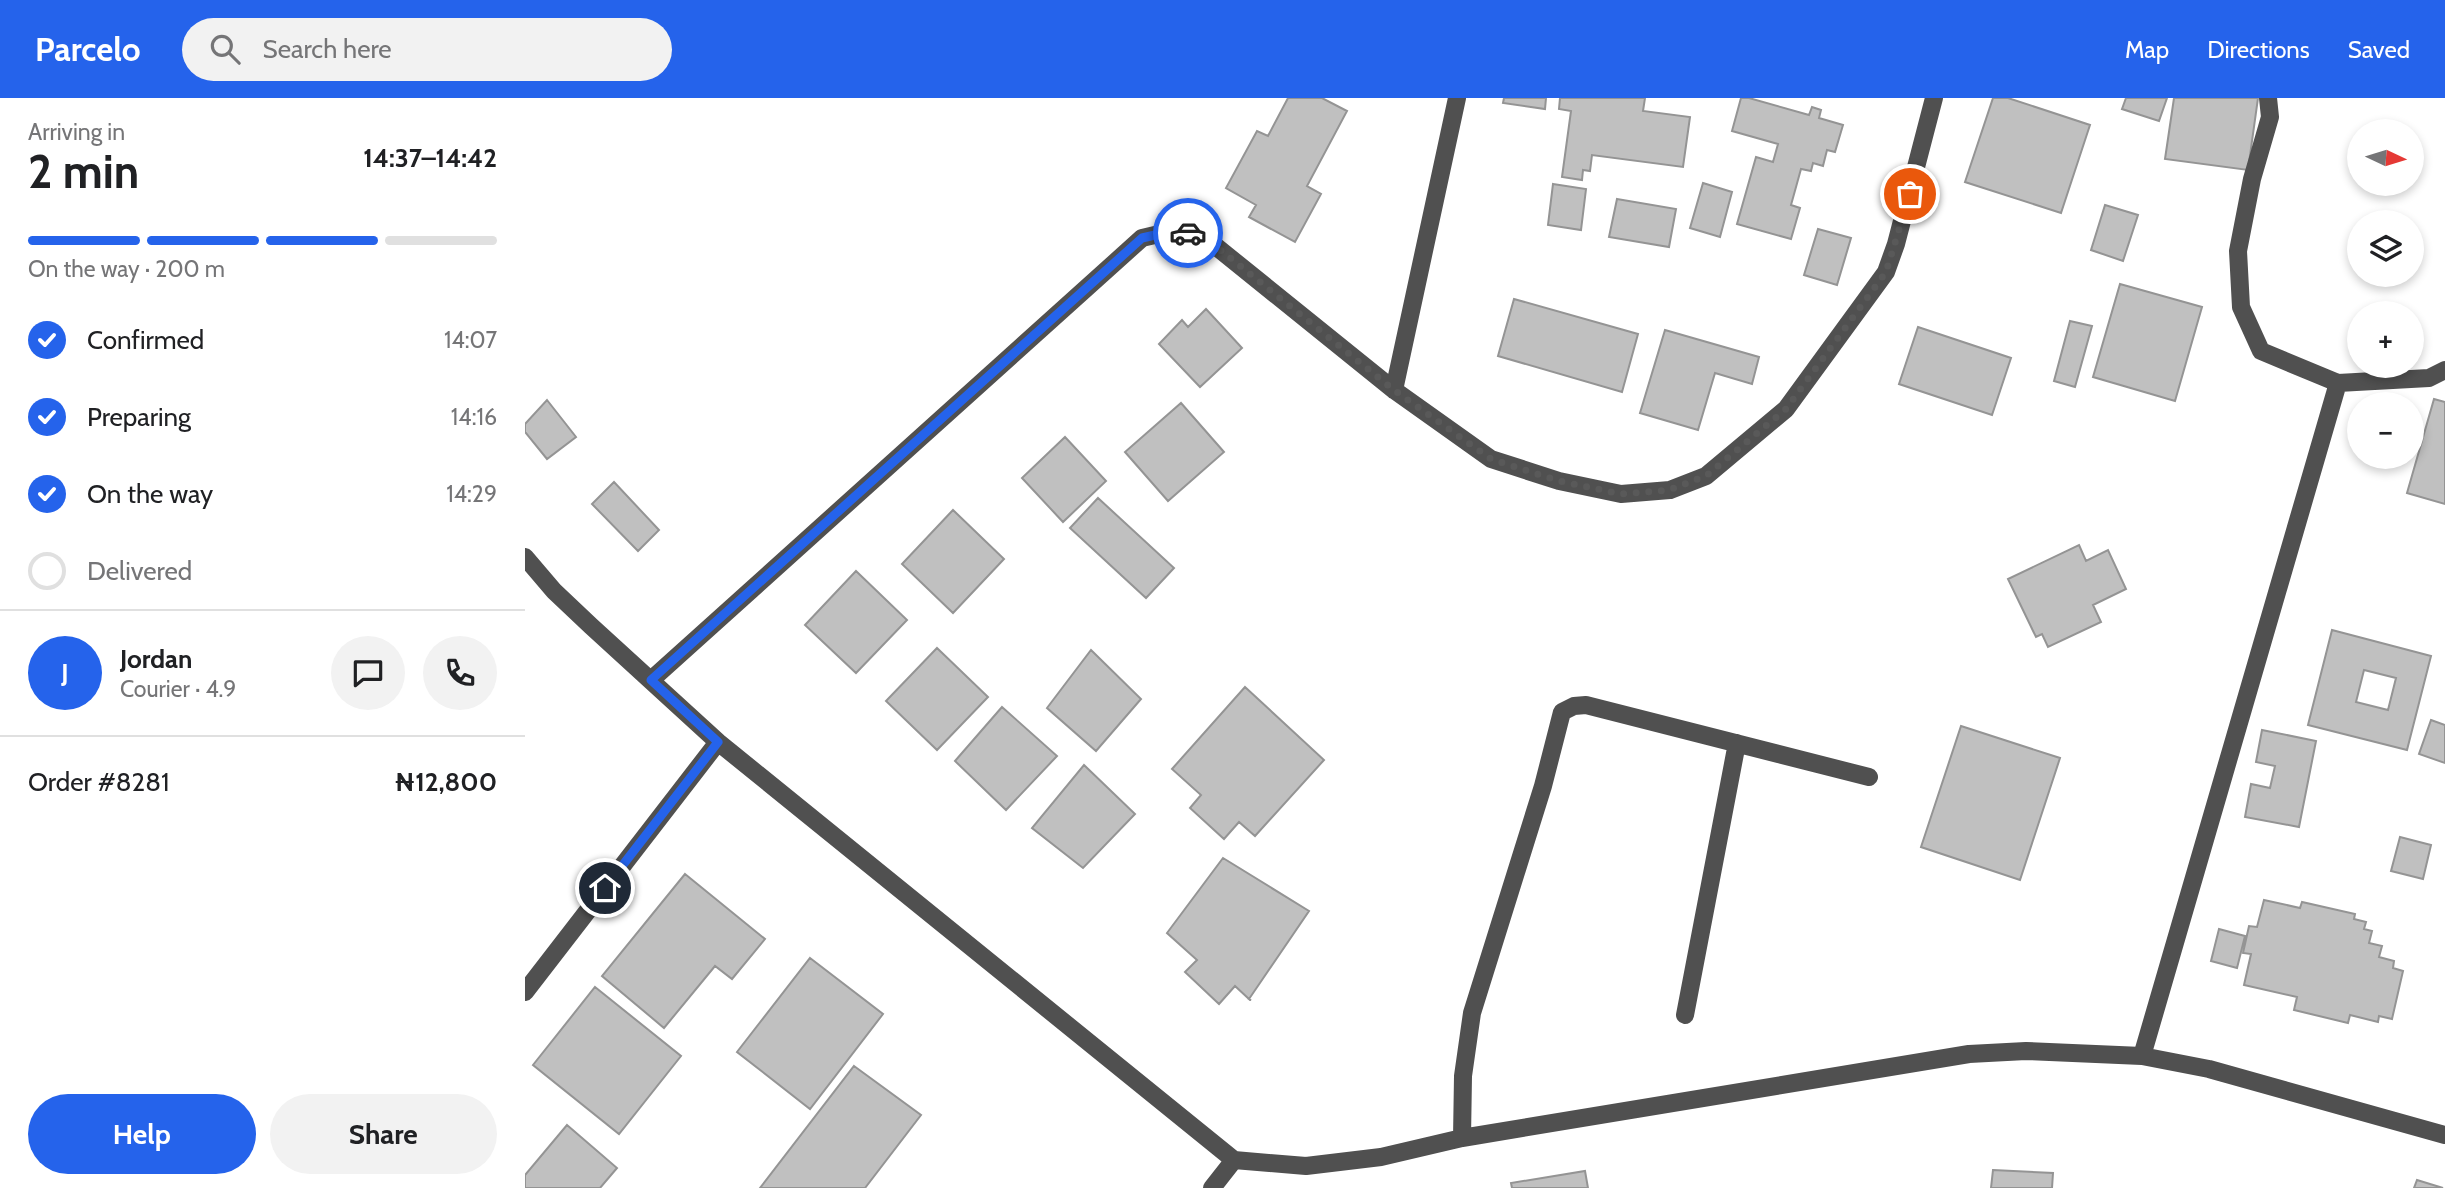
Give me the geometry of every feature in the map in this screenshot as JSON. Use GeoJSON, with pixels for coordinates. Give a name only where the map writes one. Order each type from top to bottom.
{"type":"FeatureCollection","features":[{"type":"Feature","properties":{"kind":"street"},"geometry":{"type":"LineString","coordinates":[[1394,390],[1457,98]]}},
{"type":"Feature","properties":{"kind":"street"},"geometry":{"type":"LineString","coordinates":[[651,680],[1142,238],[1177,230],[1208,240],[1394,390],[1491,459],[1559,481],[1621,494],[1669,490],[1706,476],[1786,409],[1886,272],[1896,244],[1934,98]]}},
{"type":"Feature","properties":{"kind":"street"},"geometry":{"type":"LineString","coordinates":[[2268,98],[2270,117],[2252,179],[2238,251],[2241,307],[2261,351],[2338,383],[2429,378],[2445,370]]}},
{"type":"Feature","properties":{"kind":"street"},"geometry":{"type":"LineString","coordinates":[[2142,1056],[2338,383]]}},
{"type":"Feature","properties":{"kind":"street"},"geometry":{"type":"LineString","coordinates":[[525,557],[563,600],[718,742],[1234,1160],[1306,1166],[1381,1157],[1462,1139],[1969,1054],[2026,1051],[2142,1056],[2209,1069],[2445,1135]]}},
{"type":"Feature","properties":{"kind":"street"},"geometry":{"type":"LineString","coordinates":[[1462,1139],[1464,1076],[1472,1013],[1543,786],[1562,712],[1574,706],[1586,705],[1869,777]]}},
{"type":"Feature","properties":{"kind":"street"},"geometry":{"type":"LineString","coordinates":[[525,992],[718,742]]}},
{"type":"Feature","properties":{"kind":"street"},"geometry":{"type":"LineString","coordinates":[[1685,1016],[1737,743]]}},
{"type":"Feature","properties":{"kind":"street"},"geometry":{"type":"LineString","coordinates":[[1212,1188],[1234,1160]]}},
{"type":"Feature","properties":{"kind":"building"},"geometry":{"type":"Polygon","coordinates":[[[1288,98],[1322,98],[1347,111],[1307,186],[1321,194],[1295,242],[1249,217],[1256,205],[1226,188],[1257,131],[1268,136],[1288,98]]]}},
{"type":"Feature","properties":{"kind":"building"},"geometry":{"type":"Polygon","coordinates":[[[1504,98],[1546,98],[1545,109],[1503,103],[1504,98]]]}},
{"type":"Feature","properties":{"kind":"building"},"geometry":{"type":"Polygon","coordinates":[[[1560,98],[1645,98],[1643,111],[1690,117],[1683,167],[1592,155],[1590,171],[1583,170],[1582,180],[1562,177],[1571,111],[1559,109],[1560,98]]]}},
{"type":"Feature","properties":{"kind":"building"},"geometry":{"type":"Polygon","coordinates":[[[1741,98],[1809,115],[1812,107],[1821,110],[1819,118],[1843,125],[1835,152],[1827,150],[1823,166],[1813,163],[1811,171],[1801,169],[1791,205],[1800,208],[1791,239],[1737,224],[1756,157],[1773,162],[1778,144],[1732,131],[1741,98]]]}},
{"type":"Feature","properties":{"kind":"building"},"geometry":{"type":"Polygon","coordinates":[[[1993,98],[2008,98],[2090,125],[2061,213],[1965,182],[1993,98]]]}},
{"type":"Feature","properties":{"kind":"building"},"geometry":{"type":"Polygon","coordinates":[[[2126,98],[2167,98],[2159,121],[2122,109],[2126,98]]]}},
{"type":"Feature","properties":{"kind":"building"},"geometry":{"type":"Polygon","coordinates":[[[2174,98],[2258,98],[2248,170],[2165,159],[2174,98]]]}},
{"type":"Feature","properties":{"kind":"building"},"geometry":{"type":"Polygon","coordinates":[[[1703,183],[1732,192],[1720,237],[1690,228],[1703,183]]]}},
{"type":"Feature","properties":{"kind":"building"},"geometry":{"type":"Polygon","coordinates":[[[1553,184],[1586,189],[1581,230],[1548,225],[1553,184]]]}},
{"type":"Feature","properties":{"kind":"building"},"geometry":{"type":"Polygon","coordinates":[[[1617,199],[1676,209],[1669,247],[1609,237],[1617,199]]]}},
{"type":"Feature","properties":{"kind":"building"},"geometry":{"type":"Polygon","coordinates":[[[2105,205],[2138,215],[2123,261],[2091,250],[2105,205]]]}},
{"type":"Feature","properties":{"kind":"building"},"geometry":{"type":"Polygon","coordinates":[[[1818,229],[1851,238],[1837,285],[1804,275],[1818,229]]]}},
{"type":"Feature","properties":{"kind":"building"},"geometry":{"type":"Polygon","coordinates":[[[2120,284],[2202,307],[2175,401],[2093,377],[2120,284]]]}},
{"type":"Feature","properties":{"kind":"building"},"geometry":{"type":"Polygon","coordinates":[[[1514,299],[1638,334],[1622,392],[1498,356],[1514,299]]]}},
{"type":"Feature","properties":{"kind":"building"},"geometry":{"type":"Polygon","coordinates":[[[1206,309],[1242,348],[1200,387],[1159,344],[1182,320],[1188,327],[1206,309]]]}},
{"type":"Feature","properties":{"kind":"building"},"geometry":{"type":"Polygon","coordinates":[[[2070,321],[2092,326],[2075,387],[2054,381],[2070,321]]]}},
{"type":"Feature","properties":{"kind":"building"},"geometry":{"type":"Polygon","coordinates":[[[1918,327],[2011,358],[1992,415],[1899,384],[1918,327]]]}},
{"type":"Feature","properties":{"kind":"building"},"geometry":{"type":"Polygon","coordinates":[[[1665,330],[1759,357],[1752,384],[1715,373],[1698,430],[1640,413],[1665,330]]]}},
{"type":"Feature","properties":{"kind":"building"},"geometry":{"type":"Polygon","coordinates":[[[2434,399],[2445,402],[2445,504],[2407,493],[2414,469],[2424,469],[2424,434],[2434,399]]]}},
{"type":"Feature","properties":{"kind":"building"},"geometry":{"type":"Polygon","coordinates":[[[547,400],[576,437],[547,459],[525,432],[525,424],[547,400]]]}},
{"type":"Feature","properties":{"kind":"building"},"geometry":{"type":"Polygon","coordinates":[[[1181,403],[1224,452],[1168,501],[1125,452],[1181,403]]]}},
{"type":"Feature","properties":{"kind":"building"},"geometry":{"type":"Polygon","coordinates":[[[1065,437],[1106,481],[1063,522],[1022,478],[1065,437]]]}},
{"type":"Feature","properties":{"kind":"building"},"geometry":{"type":"Polygon","coordinates":[[[614,482],[659,530],[638,551],[592,504],[614,482]]]}},
{"type":"Feature","properties":{"kind":"building"},"geometry":{"type":"Polygon","coordinates":[[[1098,498],[1174,568],[1146,598],[1070,528],[1098,498]]]}},
{"type":"Feature","properties":{"kind":"building"},"geometry":{"type":"Polygon","coordinates":[[[953,510],[1004,559],[953,613],[902,564],[953,510]]]}},
{"type":"Feature","properties":{"kind":"building"},"geometry":{"type":"Polygon","coordinates":[[[2079,545],[2086,561],[2108,550],[2126,589],[2093,605],[2101,622],[2048,647],[2042,634],[2036,637],[2008,579],[2079,545]]]}},
{"type":"Feature","properties":{"kind":"building"},"geometry":{"type":"Polygon","coordinates":[[[856,571],[907,620],[856,673],[805,625],[856,571]]]}},
{"type":"Feature","properties":{"kind":"building"},"geometry":{"type":"Polygon","coordinates":[[[2332,630],[2431,656],[2407,750],[2308,725],[2332,630]],[[2364,670],[2356,702],[2388,710],[2396,678],[2364,670]]]}},
{"type":"Feature","properties":{"kind":"building"},"geometry":{"type":"Polygon","coordinates":[[[937,648],[988,697],[937,750],[886,701],[937,648]]]}},
{"type":"Feature","properties":{"kind":"building"},"geometry":{"type":"Polygon","coordinates":[[[1091,650],[1141,699],[1096,751],[1047,708],[1091,650]]]}},
{"type":"Feature","properties":{"kind":"building"},"geometry":{"type":"Polygon","coordinates":[[[1245,687],[1324,760],[1255,836],[1239,822],[1224,839],[1190,808],[1201,795],[1172,769],[1245,687]]]}},
{"type":"Feature","properties":{"kind":"building"},"geometry":{"type":"Polygon","coordinates":[[[1002,707],[1057,756],[1006,810],[955,761],[1002,707]]]}},
{"type":"Feature","properties":{"kind":"building"},"geometry":{"type":"Polygon","coordinates":[[[2431,720],[2445,725],[2445,763],[2419,754],[2431,720]]]}},
{"type":"Feature","properties":{"kind":"building"},"geometry":{"type":"Polygon","coordinates":[[[1961,726],[2060,758],[2020,880],[1921,847],[1961,726]]]}},
{"type":"Feature","properties":{"kind":"building"},"geometry":{"type":"Polygon","coordinates":[[[2262,730],[2316,741],[2299,827],[2245,817],[2251,784],[2270,788],[2275,766],[2256,762],[2262,730]]]}},
{"type":"Feature","properties":{"kind":"building"},"geometry":{"type":"Polygon","coordinates":[[[1084,765],[1135,814],[1083,868],[1032,828],[1084,765]]]}},
{"type":"Feature","properties":{"kind":"building"},"geometry":{"type":"Polygon","coordinates":[[[2400,837],[2431,845],[2423,879],[2391,871],[2400,837]]]}},
{"type":"Feature","properties":{"kind":"building"},"geometry":{"type":"Polygon","coordinates":[[[1223,858],[1309,911],[1249,999],[1251,1000],[1250,1000],[1235,986],[1219,1004],[1185,972],[1197,960],[1167,933],[1223,858]]]}},
{"type":"Feature","properties":{"kind":"building"},"geometry":{"type":"Polygon","coordinates":[[[685,874],[765,939],[732,979],[715,966],[664,1028],[602,976],[685,874]]]}},
{"type":"Feature","properties":{"kind":"building"},"geometry":{"type":"Polygon","coordinates":[[[2264,900],[2300,908],[2302,902],[2355,914],[2354,919],[2366,922],[2364,929],[2372,931],[2369,943],[2382,946],[2379,957],[2394,961],[2393,968],[2403,971],[2392,1019],[2379,1016],[2378,1022],[2350,1015],[2348,1023],[2294,1010],[2297,997],[2244,985],[2251,954],[2243,953],[2249,926],[2257,927],[2264,900]]]}},
{"type":"Feature","properties":{"kind":"building"},"geometry":{"type":"Polygon","coordinates":[[[2219,929],[2245,936],[2237,968],[2211,961],[2219,929]]]}},
{"type":"Feature","properties":{"kind":"building"},"geometry":{"type":"Polygon","coordinates":[[[810,958],[883,1014],[810,1109],[737,1052],[810,958]]]}},
{"type":"Feature","properties":{"kind":"building"},"geometry":{"type":"Polygon","coordinates":[[[595,987],[681,1056],[619,1134],[533,1065],[595,987]]]}},
{"type":"Feature","properties":{"kind":"building"},"geometry":{"type":"Polygon","coordinates":[[[854,1066],[921,1115],[865,1188],[760,1188],[854,1066]]]}},
{"type":"Feature","properties":{"kind":"building"},"geometry":{"type":"Polygon","coordinates":[[[567,1125],[617,1168],[600,1188],[525,1188],[525,1175],[567,1125]]]}},
{"type":"Feature","properties":{"kind":"building"},"geometry":{"type":"Polygon","coordinates":[[[1993,1170],[2053,1173],[2052,1188],[1991,1188],[1993,1170]]]}},
{"type":"Feature","properties":{"kind":"building"},"geometry":{"type":"Polygon","coordinates":[[[1585,1171],[1588,1188],[1512,1188],[1511,1183],[1585,1171]]]}},
{"type":"Feature","properties":{"kind":"building"},"geometry":{"type":"Polygon","coordinates":[[[2417,1180],[2443,1188],[2414,1188],[2417,1180]]]}},
{"type":"Feature","properties":{"kind":"way so far"},"geometry":{"type":"LineString","coordinates":[[1188,233],[1208,240],[1394,390],[1491,459],[1559,481],[1621,494],[1669,490],[1706,476],[1786,409],[1886,272],[1910,194]]}},
{"type":"Feature","properties":{"kind":"route"},"geometry":{"type":"LineString","coordinates":[[605,888],[718,742],[651,680],[1142,238],[1177,230],[1188,233]]}}]}
